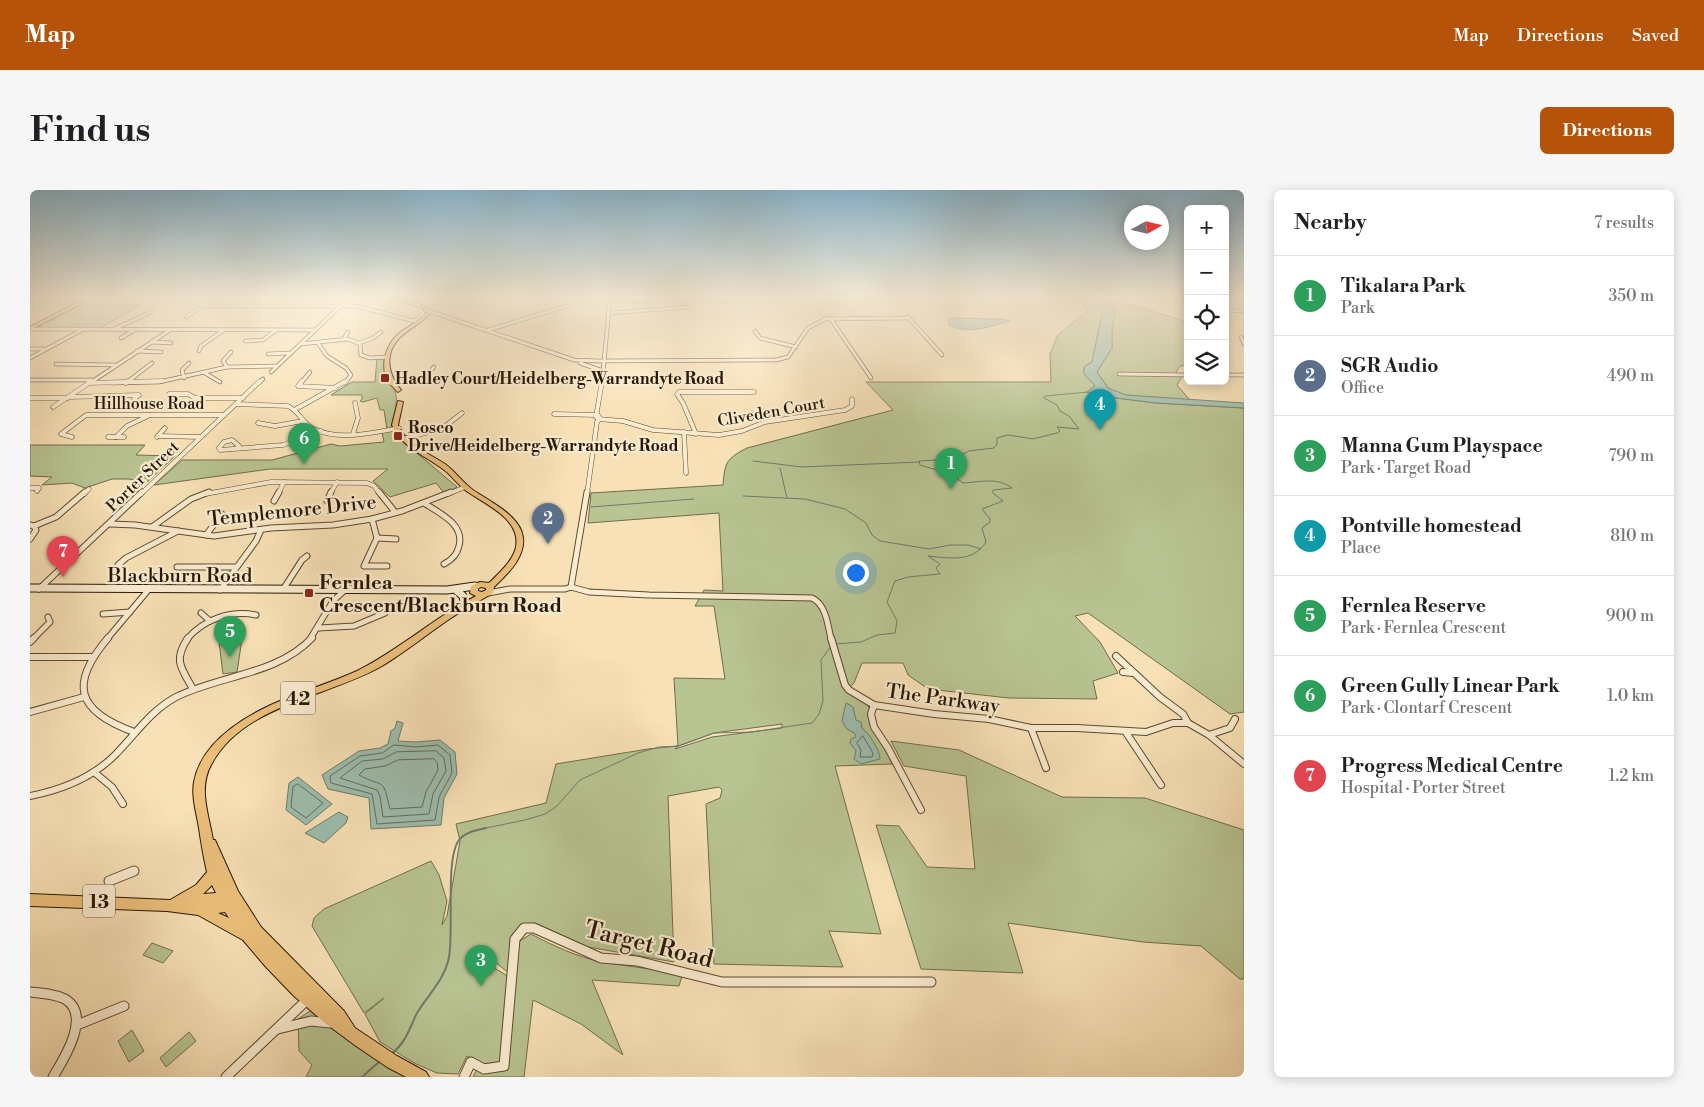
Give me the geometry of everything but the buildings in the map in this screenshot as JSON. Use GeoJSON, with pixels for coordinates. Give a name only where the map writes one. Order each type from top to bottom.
{"type":"FeatureCollection","features":[{"type":"Feature","properties":{"kind":"main road"},"geometry":{"type":"LineString","coordinates":[[398,338],[388,357],[387,371],[398,390],[400,402],[395,420],[398,428]]}},
{"type":"Feature","properties":{"kind":"main road","name":"42"},"geometry":{"type":"LineString","coordinates":[[398,428],[405,438],[437,462],[462,488],[496,508],[515,524],[520,539],[517,554],[500,575],[463,604],[377,665],[337,684],[270,710],[245,724],[226,738],[207,762],[198,785],[199,805],[213,872],[232,901],[337,1023],[373,1050],[421,1077]]}},
{"type":"Feature","properties":{"kind":"main road","name":"Blackburn Road"},"geometry":{"type":"LineString","coordinates":[[34,589],[482,589]]}},
{"type":"Feature","properties":{"kind":"main road","name":"Blackburn Road"},"geometry":{"type":"LineString","coordinates":[[220,590],[330,589]]}},
{"type":"Feature","properties":{"kind":"main road","name":"Blackburn Road"},"geometry":{"type":"LineString","coordinates":[[447,590],[482,589]]}},
{"type":"Feature","properties":{"kind":"main road"},"geometry":{"type":"LineString","coordinates":[[457,591],[463,596],[463,604]]}},
{"type":"Feature","properties":{"kind":"main road","name":"42"},"geometry":{"type":"LineString","coordinates":[[206,834],[232,901],[251,938],[283,975],[339,1016],[352,1034]]}},
{"type":"Feature","properties":{"kind":"main road"},"geometry":{"type":"LineString","coordinates":[[168,905],[193,894],[211,878],[213,872]]}},
{"type":"Feature","properties":{"kind":"main road","name":"13"},"geometry":{"type":"LineString","coordinates":[[30,900],[168,905],[200,909],[232,901]]}},
{"type":"Feature","properties":{"kind":"main road","name":"13"},"geometry":{"type":"LineString","coordinates":[[168,905],[232,901]]}},
{"type":"Feature","properties":{"kind":"main road"},"geometry":{"type":"LineString","coordinates":[[200,909],[233,925],[251,938]]}},
{"type":"Feature","properties":{"kind":"street"},"geometry":{"type":"LineString","coordinates":[[30,358],[67,338]]}},
{"type":"Feature","properties":{"kind":"street"},"geometry":{"type":"LineString","coordinates":[[54,407],[157,338]]}},
{"type":"Feature","properties":{"kind":"street"},"geometry":{"type":"LineString","coordinates":[[199,351],[201,346],[212,338]]}},
{"type":"Feature","properties":{"kind":"street"},"geometry":{"type":"LineString","coordinates":[[245,341],[265,338]]}},
{"type":"Feature","properties":{"kind":"street"},"geometry":{"type":"LineString","coordinates":[[271,372],[306,338]]}},
{"type":"Feature","properties":{"kind":"street"},"geometry":{"type":"LineString","coordinates":[[300,344],[342,340],[359,343],[372,338]]}},
{"type":"Feature","properties":{"kind":"street"},"geometry":{"type":"LineString","coordinates":[[512,338],[604,370]]}},
{"type":"Feature","properties":{"kind":"street"},"geometry":{"type":"LineString","coordinates":[[571,587],[604,370],[606,338]]}},
{"type":"Feature","properties":{"kind":"street"},"geometry":{"type":"LineString","coordinates":[[762,338],[796,347]]}},
{"type":"Feature","properties":{"kind":"street"},"geometry":{"type":"LineString","coordinates":[[574,360],[776,360],[788,357],[801,338]]}},
{"type":"Feature","properties":{"kind":"street"},"geometry":{"type":"LineString","coordinates":[[844,338],[871,378]]}},
{"type":"Feature","properties":{"kind":"street"},"geometry":{"type":"LineString","coordinates":[[927,338],[942,355]]}},
{"type":"Feature","properties":{"kind":"street"},"geometry":{"type":"LineString","coordinates":[[151,342],[171,343]]}},
{"type":"Feature","properties":{"kind":"street"},"geometry":{"type":"LineString","coordinates":[[236,404],[279,405],[296,409],[336,388],[349,378],[350,372],[327,356],[318,343]]}},
{"type":"Feature","properties":{"kind":"street"},"geometry":{"type":"LineString","coordinates":[[359,343],[362,346],[361,354],[364,357],[388,357]]}},
{"type":"Feature","properties":{"kind":"street"},"geometry":{"type":"LineString","coordinates":[[30,348],[47,349]]}},
{"type":"Feature","properties":{"kind":"street"},"geometry":{"type":"LineString","coordinates":[[137,351],[161,352]]}},
{"type":"Feature","properties":{"kind":"street"},"geometry":{"type":"LineString","coordinates":[[227,368],[223,361],[231,352]]}},
{"type":"Feature","properties":{"kind":"street"},"geometry":{"type":"LineString","coordinates":[[268,354],[290,353]]}},
{"type":"Feature","properties":{"kind":"street"},"geometry":{"type":"LineString","coordinates":[[184,378],[182,370],[189,363]]}},
{"type":"Feature","properties":{"kind":"street"},"geometry":{"type":"LineString","coordinates":[[56,364],[115,365]]}},
{"type":"Feature","properties":{"kind":"street"},"geometry":{"type":"LineString","coordinates":[[126,383],[152,364]]}},
{"type":"Feature","properties":{"kind":"street"},"geometry":{"type":"LineString","coordinates":[[88,383],[160,382],[227,368],[276,366]]}},
{"type":"Feature","properties":{"kind":"street"},"geometry":{"type":"LineString","coordinates":[[393,382],[422,381],[434,367]]}},
{"type":"Feature","properties":{"kind":"street"},"geometry":{"type":"LineString","coordinates":[[310,372],[298,386],[336,388]]}},
{"type":"Feature","properties":{"kind":"street"},"geometry":{"type":"LineString","coordinates":[[204,373],[220,382]]}},
{"type":"Feature","properties":{"kind":"street"},"geometry":{"type":"LineString","coordinates":[[1120,374],[1184,375]]}},
{"type":"Feature","properties":{"kind":"street"},"geometry":{"type":"LineString","coordinates":[[1229,375],[1244,376]]}},
{"type":"Feature","properties":{"kind":"street","name":"Porter Street"},"geometry":{"type":"LineString","coordinates":[[34,589],[110,524],[112,520],[263,379]]}},
{"type":"Feature","properties":{"kind":"street"},"geometry":{"type":"LineString","coordinates":[[30,380],[92,380]]}},
{"type":"Feature","properties":{"kind":"street"},"geometry":{"type":"LineString","coordinates":[[696,434],[694,425],[687,415],[685,401],[677,394],[679,392],[705,390],[754,392]]}},
{"type":"Feature","properties":{"kind":"street"},"geometry":{"type":"LineString","coordinates":[[169,394],[188,394],[195,398],[243,398]]}},
{"type":"Feature","properties":{"kind":"street"},"geometry":{"type":"LineString","coordinates":[[30,398],[139,395],[134,399]]}},
{"type":"Feature","properties":{"kind":"street","name":"Cliveden Court"},"geometry":{"type":"LineString","coordinates":[[554,414],[623,421],[649,429],[696,434],[730,433],[766,422],[845,410],[852,406],[852,399]]}},
{"type":"Feature","properties":{"kind":"street"},"geometry":{"type":"LineString","coordinates":[[353,434],[358,424],[358,406],[355,403]]}},
{"type":"Feature","properties":{"kind":"street"},"geometry":{"type":"LineString","coordinates":[[296,409],[303,421],[321,431],[353,434],[398,428]]}},
{"type":"Feature","properties":{"kind":"street"},"geometry":{"type":"LineString","coordinates":[[405,438],[443,428],[462,412]]}},
{"type":"Feature","properties":{"kind":"street","name":"Hillhouse Road"},"geometry":{"type":"LineString","coordinates":[[72,437],[61,434],[86,415],[224,415]]}},
{"type":"Feature","properties":{"kind":"street"},"geometry":{"type":"LineString","coordinates":[[116,437],[127,426],[150,415]]}},
{"type":"Feature","properties":{"kind":"street"},"geometry":{"type":"LineString","coordinates":[[258,423],[274,426],[303,421]]}},
{"type":"Feature","properties":{"kind":"street"},"geometry":{"type":"LineString","coordinates":[[165,428],[156,437],[201,437]]}},
{"type":"Feature","properties":{"kind":"street"},"geometry":{"type":"LineString","coordinates":[[237,448],[266,449],[297,441],[321,431]]}},
{"type":"Feature","properties":{"kind":"street"},"geometry":{"type":"LineString","coordinates":[[684,432],[686,473]]}},
{"type":"Feature","properties":{"kind":"street"},"geometry":{"type":"LineString","coordinates":[[108,437],[124,437]]}},
{"type":"Feature","properties":{"kind":"street"},"geometry":{"type":"LineString","coordinates":[[274,501],[284,482]]}},
{"type":"Feature","properties":{"kind":"street"},"geometry":{"type":"LineString","coordinates":[[152,527],[202,494],[252,484],[284,482],[337,482],[371,485],[395,512]]}},
{"type":"Feature","properties":{"kind":"street"},"geometry":{"type":"LineString","coordinates":[[327,501],[337,482]]}},
{"type":"Feature","properties":{"kind":"street"},"geometry":{"type":"LineString","coordinates":[[30,488],[39,488],[38,491]]}},
{"type":"Feature","properties":{"kind":"street","name":"Templemore Drive"},"geometry":{"type":"LineString","coordinates":[[110,524],[152,527],[206,535],[333,525],[372,519],[424,503],[462,488]]}},
{"type":"Feature","properties":{"kind":"street"},"geometry":{"type":"LineString","coordinates":[[30,539],[36,530],[32,525],[56,517],[89,489]]}},
{"type":"Feature","properties":{"kind":"street"},"geometry":{"type":"LineString","coordinates":[[424,503],[451,521],[459,533],[460,542],[457,551],[451,560],[444,564]]}},
{"type":"Feature","properties":{"kind":"street"},"geometry":{"type":"LineString","coordinates":[[206,535],[222,514]]}},
{"type":"Feature","properties":{"kind":"street"},"geometry":{"type":"LineString","coordinates":[[372,519],[377,538],[364,566],[387,566]]}},
{"type":"Feature","properties":{"kind":"street"},"geometry":{"type":"LineString","coordinates":[[220,590],[256,541],[261,530]]}},
{"type":"Feature","properties":{"kind":"street"},"geometry":{"type":"LineString","coordinates":[[118,565],[126,558],[178,531]]}},
{"type":"Feature","properties":{"kind":"street"},"geometry":{"type":"LineString","coordinates":[[377,538],[396,539]]}},
{"type":"Feature","properties":{"kind":"street"},"geometry":{"type":"LineString","coordinates":[[284,588],[302,560],[307,556]]}},
{"type":"Feature","properties":{"kind":"street"},"geometry":{"type":"LineString","coordinates":[[177,567],[236,567]]}},
{"type":"Feature","properties":{"kind":"street"},"geometry":{"type":"LineString","coordinates":[[500,575],[499,582],[507,589]]}},
{"type":"Feature","properties":{"kind":"street","name":"Blackburn Road"},"geometry":{"type":"LineString","coordinates":[[482,589],[565,589],[571,587]]}},
{"type":"Feature","properties":{"kind":"street","name":"The Parkway"},"geometry":{"type":"LineString","coordinates":[[571,587],[589,592],[800,597],[817,600],[824,611],[840,673],[849,690],[874,704],[934,714],[989,719],[1031,728],[1077,728],[1146,732],[1157,730],[1173,723],[1188,723]]}},
{"type":"Feature","properties":{"kind":"street"},"geometry":{"type":"LineString","coordinates":[[330,589],[334,594],[334,599]]}},
{"type":"Feature","properties":{"kind":"street"},"geometry":{"type":"LineString","coordinates":[[30,796],[68,785],[94,772],[113,757],[134,732],[166,704],[193,689],[272,665],[302,648],[319,628],[334,599],[347,589]]}},
{"type":"Feature","properties":{"kind":"street"},"geometry":{"type":"LineString","coordinates":[[134,732],[118,727],[98,717],[90,709],[84,697],[83,683],[92,657],[149,590]]}},
{"type":"Feature","properties":{"kind":"street"},"geometry":{"type":"LineString","coordinates":[[103,614],[130,612]]}},
{"type":"Feature","properties":{"kind":"street"},"geometry":{"type":"LineString","coordinates":[[202,612],[210,621]]}},
{"type":"Feature","properties":{"kind":"street"},"geometry":{"type":"LineString","coordinates":[[193,689],[180,665],[179,657],[188,638],[210,621],[238,613],[256,615]]}},
{"type":"Feature","properties":{"kind":"street"},"geometry":{"type":"LineString","coordinates":[[319,628],[354,626],[385,613]]}},
{"type":"Feature","properties":{"kind":"street"},"geometry":{"type":"LineString","coordinates":[[30,642],[50,622],[48,617]]}},
{"type":"Feature","properties":{"kind":"street"},"geometry":{"type":"LineString","coordinates":[[1116,656],[1133,673],[1183,714],[1188,723],[1209,735],[1244,764]]}},
{"type":"Feature","properties":{"kind":"street"},"geometry":{"type":"LineString","coordinates":[[30,658],[92,657]]}},
{"type":"Feature","properties":{"kind":"street"},"geometry":{"type":"LineString","coordinates":[[1123,672],[1133,673]]}},
{"type":"Feature","properties":{"kind":"street"},"geometry":{"type":"LineString","coordinates":[[30,712],[84,697]]}},
{"type":"Feature","properties":{"kind":"street"},"geometry":{"type":"LineString","coordinates":[[874,704],[871,714],[874,726],[921,810]]}},
{"type":"Feature","properties":{"kind":"street"},"geometry":{"type":"LineString","coordinates":[[1209,735],[1230,728],[1235,719]]}},
{"type":"Feature","properties":{"kind":"street"},"geometry":{"type":"LineString","coordinates":[[1031,728],[1046,768]]}},
{"type":"Feature","properties":{"kind":"street"},"geometry":{"type":"LineString","coordinates":[[1125,731],[1161,785]]}},
{"type":"Feature","properties":{"kind":"street"},"geometry":{"type":"LineString","coordinates":[[94,772],[112,787],[123,804]]}},
{"type":"Feature","properties":{"kind":"street"},"geometry":{"type":"LineString","coordinates":[[108,881],[134,871]]}},
{"type":"Feature","properties":{"kind":"street","name":"Target Road"},"geometry":{"type":"LineString","coordinates":[[464,1077],[471,1062],[484,1069],[504,1066],[515,939],[524,928],[534,928],[601,958],[637,961],[722,982],[931,982]]}},
{"type":"Feature","properties":{"kind":"street"},"geometry":{"type":"LineString","coordinates":[[30,992],[57,994],[67,1000],[76,1013],[77,1025],[70,1048],[53,1077]]}},
{"type":"Feature","properties":{"kind":"street"},"geometry":{"type":"LineString","coordinates":[[226,1077],[312,995]]}},
{"type":"Feature","properties":{"kind":"street"},"geometry":{"type":"LineString","coordinates":[[77,1025],[124,1006]]}},
{"type":"Feature","properties":{"kind":"street"},"geometry":{"type":"LineString","coordinates":[[276,1030],[311,1021],[337,1023]]}},
{"type":"Feature","properties":{"kind":"green space"},"geometry":{"type":"Polygon","coordinates":[[[1057,338],[1097,338],[1092,362],[1084,367],[1084,374],[1095,386],[1088,392],[1100,396],[1156,403],[1244,408],[1244,712],[1230,714],[1088,613],[1075,616],[1100,642],[1118,673],[1093,681],[1097,699],[1009,698],[928,689],[908,675],[903,663],[862,663],[854,683],[848,689],[867,703],[892,764],[835,766],[881,934],[829,931],[843,967],[714,964],[706,804],[720,798],[722,790],[719,787],[668,796],[674,962],[588,947],[535,923],[525,925],[513,937],[510,974],[495,962],[486,963],[516,981],[518,942],[531,934],[566,951],[593,960],[682,976],[679,986],[592,980],[623,1055],[581,1024],[533,1000],[524,1077],[473,1077],[480,1063],[467,1056],[458,1074],[437,1073],[414,1063],[380,1042],[365,1014],[384,998],[364,1013],[312,926],[314,918],[324,909],[431,861],[439,875],[447,901],[442,925],[447,916],[460,841],[456,824],[546,803],[556,764],[678,746],[674,678],[725,679],[714,606],[695,606],[704,590],[723,591],[719,513],[588,523],[591,493],[723,485],[728,462],[747,448],[893,410],[866,382],[1051,382],[1050,354],[1057,338]],[[782,724],[714,733],[678,746],[675,749],[712,737],[782,728],[782,724]]]}},
{"type":"Feature","properties":{"kind":"green space"},"geometry":{"type":"Polygon","coordinates":[[[1112,338],[1184,338],[1184,365],[1179,367],[1176,373],[1182,377],[1177,385],[1190,400],[1123,395],[1108,388],[1097,372],[1112,348],[1112,338]]]}},
{"type":"Feature","properties":{"kind":"green space"},"geometry":{"type":"Polygon","coordinates":[[[377,358],[384,358],[385,374],[393,386],[396,395],[391,428],[387,429],[384,410],[380,410],[377,398],[363,402],[360,401],[362,395],[331,395],[352,382],[375,382],[377,358]]]}},
{"type":"Feature","properties":{"kind":"green space"},"geometry":{"type":"Polygon","coordinates":[[[391,431],[457,487],[445,494],[436,483],[390,497],[373,481],[388,469],[270,469],[154,485],[182,460],[272,460],[331,444],[340,446],[384,442],[382,432],[391,431]]]}},
{"type":"Feature","properties":{"kind":"green space"},"geometry":{"type":"Polygon","coordinates":[[[30,445],[145,445],[136,455],[175,456],[146,483],[129,479],[112,479],[85,488],[72,483],[42,485],[52,477],[30,476],[30,445]]]}},
{"type":"Feature","properties":{"kind":"green space"},"geometry":{"type":"Polygon","coordinates":[[[242,639],[237,672],[223,674],[219,642],[242,639]]]}},
{"type":"Feature","properties":{"kind":"green space"},"geometry":{"type":"Polygon","coordinates":[[[891,741],[959,750],[1062,797],[1145,798],[1244,830],[1244,979],[1240,979],[1201,946],[1143,942],[1008,923],[1023,973],[921,969],[876,825],[899,826],[927,867],[975,869],[966,776],[904,766],[891,741]]]}},
{"type":"Feature","properties":{"kind":"green space"},"geometry":{"type":"Polygon","coordinates":[[[152,943],[173,951],[163,963],[143,955],[152,943]]]}},
{"type":"Feature","properties":{"kind":"green space"},"geometry":{"type":"Polygon","coordinates":[[[313,1009],[404,1068],[402,1077],[306,1077],[312,1065],[299,1051],[298,1019],[313,1009]]]}},
{"type":"Feature","properties":{"kind":"green space"},"geometry":{"type":"Polygon","coordinates":[[[132,1030],[144,1051],[129,1062],[118,1041],[132,1030]]]}},
{"type":"Feature","properties":{"kind":"green space"},"geometry":{"type":"Polygon","coordinates":[[[189,1032],[196,1041],[166,1067],[160,1058],[189,1032]]]}},
{"type":"Feature","properties":{"kind":"water"},"geometry":{"type":"Polygon","coordinates":[[[1097,338],[1112,338],[1112,348],[1097,372],[1108,388],[1126,395],[1244,403],[1244,408],[1156,403],[1100,396],[1087,392],[1095,386],[1084,374],[1084,367],[1092,362],[1097,338]]]}},
{"type":"Feature","properties":{"kind":"water"},"geometry":{"type":"Polygon","coordinates":[[[846,703],[853,707],[856,720],[861,722],[862,728],[874,742],[880,759],[861,764],[854,759],[856,751],[850,743],[851,739],[856,737],[855,734],[846,728],[842,721],[846,703]]]}},
{"type":"Feature","properties":{"kind":"water"},"geometry":{"type":"Polygon","coordinates":[[[397,721],[403,723],[398,741],[440,740],[455,752],[457,774],[444,798],[441,825],[371,829],[369,798],[328,789],[322,775],[359,751],[380,748],[388,744],[391,731],[395,728],[397,721]]]}},
{"type":"Feature","properties":{"kind":"water"},"geometry":{"type":"Polygon","coordinates":[[[298,777],[332,804],[306,825],[286,810],[289,783],[298,777]]]}},
{"type":"Feature","properties":{"kind":"water"},"geometry":{"type":"Polygon","coordinates":[[[339,812],[348,817],[346,823],[324,843],[305,833],[339,812]]]}},
{"type":"Feature","properties":{"kind":"waterway"},"geometry":{"type":"LineString","coordinates":[[981,549],[986,542],[982,528],[990,522],[990,519],[982,509],[1003,501],[993,493],[993,490],[1012,488],[995,481],[963,483],[951,474],[920,465],[919,461],[953,459],[969,451],[994,448],[997,444],[997,438],[1008,435],[1033,439],[1057,433],[1060,431],[1057,427],[1079,429],[1069,416],[1060,411],[1057,405],[1044,398],[1045,396],[1088,392]]}},
{"type":"Feature","properties":{"kind":"waterway"},"geometry":{"type":"LineString","coordinates":[[753,461],[802,467],[919,462]]}},
{"type":"Feature","properties":{"kind":"waterway"},"geometry":{"type":"LineString","coordinates":[[780,468],[787,498]]}},
{"type":"Feature","properties":{"kind":"waterway"},"geometry":{"type":"LineString","coordinates":[[743,496],[805,499],[845,509],[866,523],[872,535],[880,541],[929,549],[950,545],[968,545],[981,549]]}},
{"type":"Feature","properties":{"kind":"waterway"},"geometry":{"type":"LineString","coordinates":[[591,507],[694,499]]}},
{"type":"Feature","properties":{"kind":"waterway"},"geometry":{"type":"LineString","coordinates":[[835,644],[861,642],[877,635],[895,633],[897,621],[887,602],[895,581],[908,577],[940,574],[936,568],[940,564],[928,556],[960,558],[981,549]]}},
{"type":"Feature","properties":{"kind":"waterway"},"geometry":{"type":"LineString","coordinates":[[481,829],[545,814],[557,806],[580,780],[638,753],[659,747],[679,746],[714,733],[752,732],[812,723],[819,714],[823,701],[821,660],[831,646]]}},
{"type":"Feature","properties":{"kind":"waterway"},"geometry":{"type":"LineString","coordinates":[[391,1054],[404,1040],[417,1013],[440,980],[447,965],[450,945],[452,862],[455,849],[459,840],[464,835],[486,828]]}},
{"type":"Feature","properties":{"kind":"waterway"},"geometry":{"type":"LineString","coordinates":[[362,1077],[380,1061]]}},
{"type":"Feature","properties":{"kind":"place","name":"Hadley Court/Heidelberg-Warrandyte Road"},"geometry":{"type":"Point","coordinates":[385,378]}},
{"type":"Feature","properties":{"kind":"place","name":"Pontville homestead"},"geometry":{"type":"Point","coordinates":[1100,430]}},
{"type":"Feature","properties":{"kind":"place","name":"Rosco Drive/Heidelberg-Warrandyte Road"},"geometry":{"type":"Point","coordinates":[398,436]}},
{"type":"Feature","properties":{"kind":"place","name":"Green Gully Linear Park"},"geometry":{"type":"Point","coordinates":[304,464]}},
{"type":"Feature","properties":{"kind":"place","name":"Tikalara Park"},"geometry":{"type":"Point","coordinates":[951,489]}},
{"type":"Feature","properties":{"kind":"place","name":"SGR Audio"},"geometry":{"type":"Point","coordinates":[548,544]}},
{"type":"Feature","properties":{"kind":"place","name":"Progress Medical Centre"},"geometry":{"type":"Point","coordinates":[63,577]}},
{"type":"Feature","properties":{"kind":"place","name":"Fernlea Crescent/Blackburn Road"},"geometry":{"type":"Point","coordinates":[309,593]}},
{"type":"Feature","properties":{"kind":"place","name":"Fernlea Reserve"},"geometry":{"type":"Point","coordinates":[230,657]}},
{"type":"Feature","properties":{"kind":"place","name":"Manna Gum Playspace"},"geometry":{"type":"Point","coordinates":[481,986]}}]}
